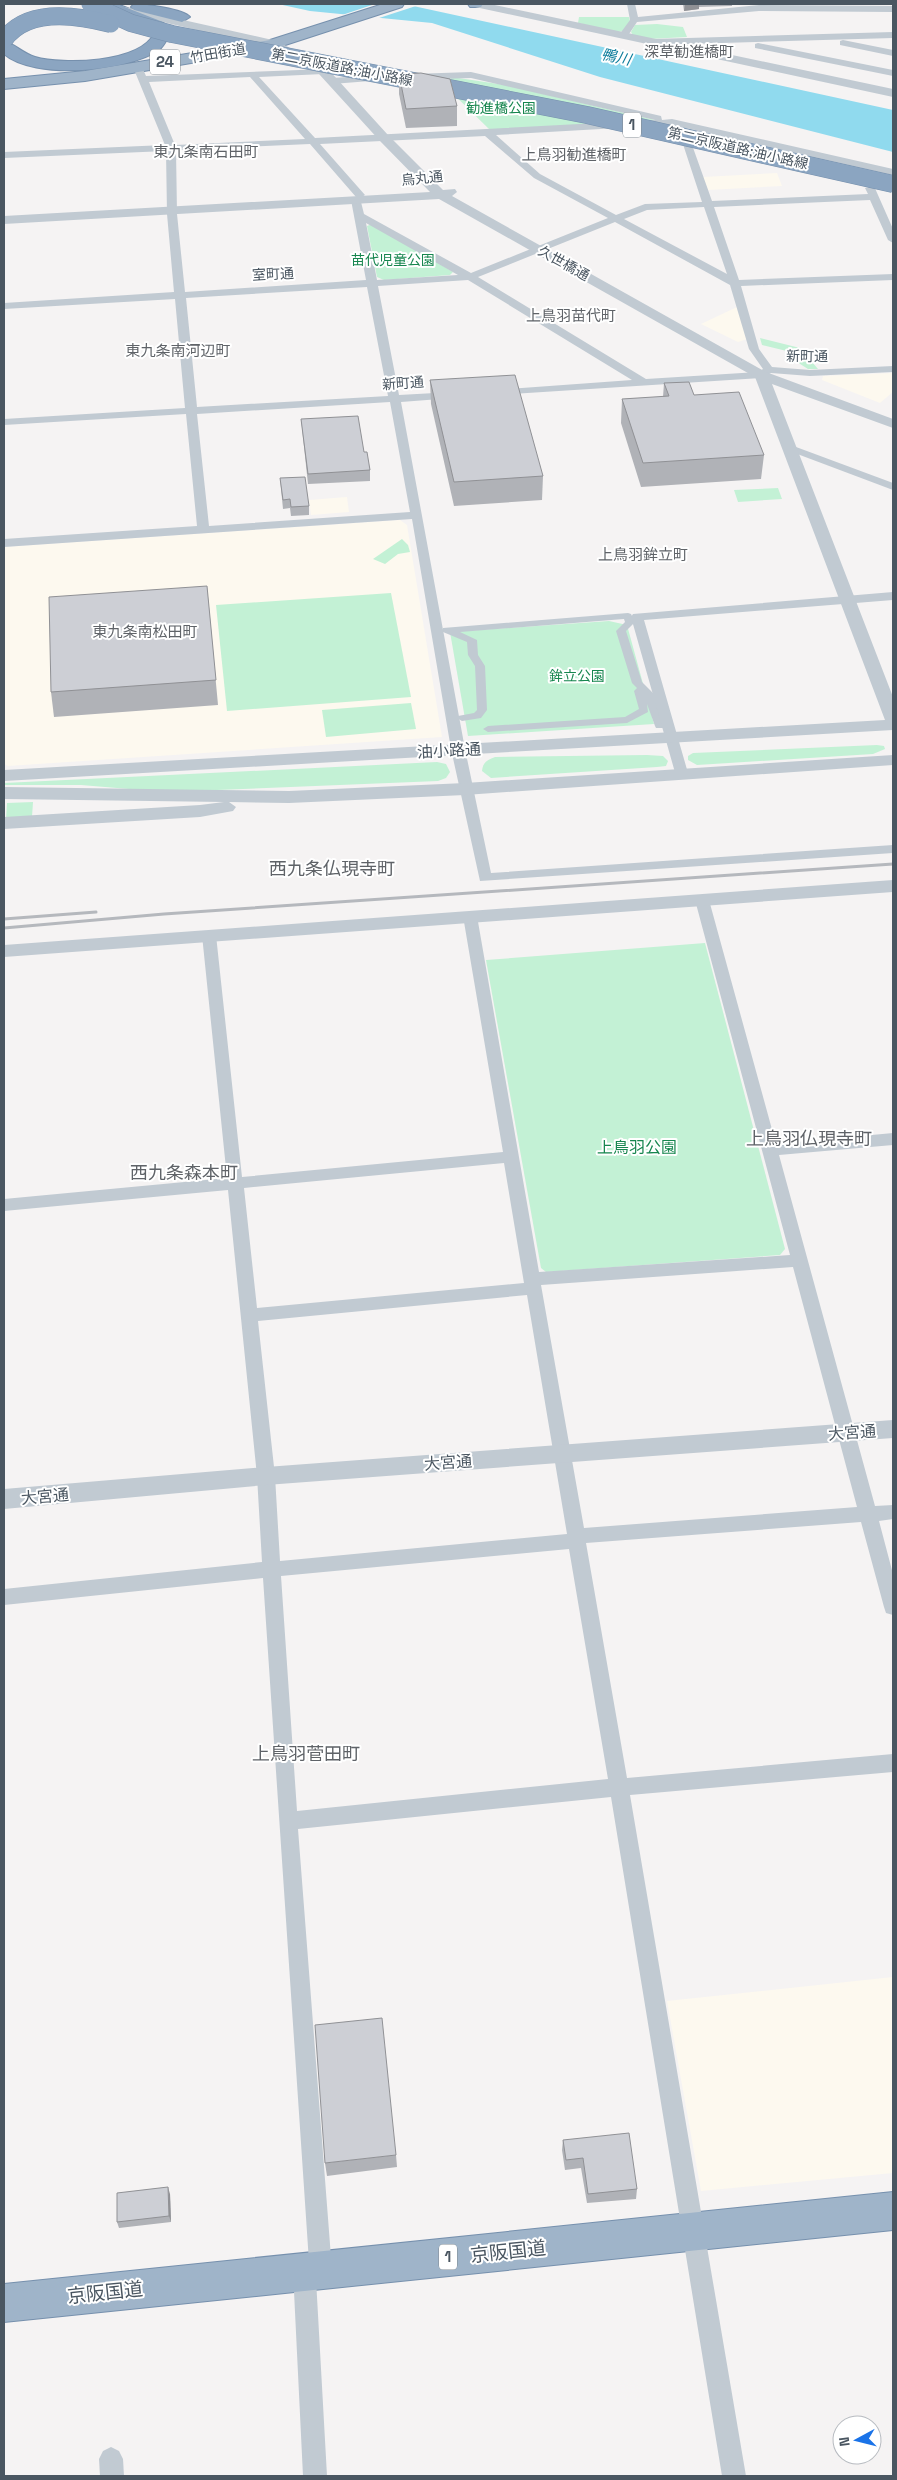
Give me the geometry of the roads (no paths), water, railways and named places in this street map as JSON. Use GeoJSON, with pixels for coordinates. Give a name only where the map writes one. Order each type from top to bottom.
{"type":"FeatureCollection","features":[{"type":"Feature","properties":{"kind":"highway","name":"第二京阪道路;油小路線"},"geometry":{"type":"LineString","coordinates":[[90,4],[131,23],[172,34],[432,84],[832,169]]}},
{"type":"Feature","properties":{"kind":"highway","name":"第二京阪道路;油小路線"},"geometry":{"type":"LineString","coordinates":[[100,4],[139,21],[198,36],[632,121],[767,152],[893,184]]}},
{"type":"Feature","properties":{"kind":"highway","name":"竹田街道"},"geometry":{"type":"LineString","coordinates":[[4,84],[140,73],[274,44],[397,4]]}},
{"type":"Feature","properties":{"kind":"highway"},"geometry":{"type":"LineString","coordinates":[[121,6],[182,17],[319,47]]}},
{"type":"Feature","properties":{"kind":"highway"},"geometry":{"type":"LineString","coordinates":[[121,6],[158,25],[162,34],[159,43],[152,49],[133,57],[82,64],[34,62],[19,59],[5,46],[10,31],[27,22],[53,17],[80,17],[226,52],[432,84]]}},
{"type":"Feature","properties":{"kind":"highway"},"geometry":{"type":"LineString","coordinates":[[382,59],[518,90],[632,121]]}},
{"type":"Feature","properties":{"kind":"highway","name":"京阪国道"},"geometry":{"type":"LineString","coordinates":[[4,2303],[893,2211]]}},
{"type":"Feature","properties":{"kind":"street","name":"久世橋通"},"geometry":{"type":"LineString","coordinates":[[90,4],[121,6],[274,44],[323,71],[384,138],[444,192],[765,372],[893,424]]}},
{"type":"Feature","properties":{"kind":"street"},"geometry":{"type":"LineString","coordinates":[[152,4],[294,38]]}},
{"type":"Feature","properties":{"kind":"street"},"geometry":{"type":"LineString","coordinates":[[475,4],[893,93]]}},
{"type":"Feature","properties":{"kind":"street"},"geometry":{"type":"LineString","coordinates":[[624,35],[634,20],[631,4]]}},
{"type":"Feature","properties":{"kind":"street"},"geometry":{"type":"LineString","coordinates":[[634,20],[758,6],[893,9]]}},
{"type":"Feature","properties":{"kind":"street"},"geometry":{"type":"LineString","coordinates":[[654,42],[893,35]]}},
{"type":"Feature","properties":{"kind":"street"},"geometry":{"type":"LineString","coordinates":[[816,37],[893,53]]}},
{"type":"Feature","properties":{"kind":"street","name":"久世橋通"},"geometry":{"type":"LineString","coordinates":[[294,38],[346,80],[400,138],[444,192]]}},
{"type":"Feature","properties":{"kind":"street"},"geometry":{"type":"LineString","coordinates":[[732,40],[893,73]]}},
{"type":"Feature","properties":{"kind":"street"},"geometry":{"type":"LineString","coordinates":[[203,528],[172,208],[171,147],[140,73],[252,74],[323,71]]}},
{"type":"Feature","properties":{"kind":"street"},"geometry":{"type":"LineString","coordinates":[[252,74],[358,197],[358,215],[417,515],[465,789],[485,878],[893,850]]}},
{"type":"Feature","properties":{"kind":"street"},"geometry":{"type":"LineString","coordinates":[[332,81],[471,75],[676,124],[893,172]]}},
{"type":"Feature","properties":{"kind":"street"},"geometry":{"type":"LineString","coordinates":[[4,155],[676,124]]}},
{"type":"Feature","properties":{"kind":"street"},"geometry":{"type":"LineString","coordinates":[[676,124],[735,283],[754,349],[765,372],[788,447],[893,719]]}},
{"type":"Feature","properties":{"kind":"street"},"geometry":{"type":"LineString","coordinates":[[488,133],[537,176],[735,283],[893,277]]}},
{"type":"Feature","properties":{"kind":"street"},"geometry":{"type":"LineString","coordinates":[[859,164],[893,240]]}},
{"type":"Feature","properties":{"kind":"street","name":"烏丸通"},"geometry":{"type":"LineString","coordinates":[[4,220],[444,192]]}},
{"type":"Feature","properties":{"kind":"street"},"geometry":{"type":"LineString","coordinates":[[544,248],[645,207],[874,197]]}},
{"type":"Feature","properties":{"kind":"street","name":"烏丸通"},"geometry":{"type":"LineString","coordinates":[[4,214],[172,208]]}},
{"type":"Feature","properties":{"kind":"street"},"geometry":{"type":"LineString","coordinates":[[358,215],[470,278],[643,382]]}},
{"type":"Feature","properties":{"kind":"street","name":"室町通"},"geometry":{"type":"LineString","coordinates":[[4,306],[470,278],[544,248]]}},
{"type":"Feature","properties":{"kind":"street","name":"新町通"},"geometry":{"type":"LineString","coordinates":[[485,393],[765,372],[893,369]]}},
{"type":"Feature","properties":{"kind":"street","name":"久世橋通"},"geometry":{"type":"LineString","coordinates":[[765,372],[893,415]]}},
{"type":"Feature","properties":{"kind":"street","name":"新町通"},"geometry":{"type":"LineString","coordinates":[[4,422],[466,394]]}},
{"type":"Feature","properties":{"kind":"street"},"geometry":{"type":"LineString","coordinates":[[788,447],[893,487]]}},
{"type":"Feature","properties":{"kind":"street"},"geometry":{"type":"LineString","coordinates":[[4,543],[203,528],[417,515]]}},
{"type":"Feature","properties":{"kind":"street"},"geometry":{"type":"LineString","coordinates":[[668,737],[637,617],[893,596]]}},
{"type":"Feature","properties":{"kind":"street"},"geometry":{"type":"LineString","coordinates":[[462,718],[477,716],[482,710],[480,666],[473,655],[472,640],[446,630],[628,616],[630,622],[621,631],[644,710],[628,720],[487,733],[477,716]]}},
{"type":"Feature","properties":{"kind":"street"},"geometry":{"type":"LineString","coordinates":[[637,683],[649,694],[681,773]]}},
{"type":"Feature","properties":{"kind":"street","name":"油小路通"},"geometry":{"type":"LineString","coordinates":[[4,776],[893,725]]}},
{"type":"Feature","properties":{"kind":"street"},"geometry":{"type":"LineString","coordinates":[[668,737],[893,736]]}},
{"type":"Feature","properties":{"kind":"street"},"geometry":{"type":"LineString","coordinates":[[4,793],[289,797],[465,789],[893,760]]}},
{"type":"Feature","properties":{"kind":"street"},"geometry":{"type":"LineString","coordinates":[[4,823],[200,811],[289,797]]}},
{"type":"Feature","properties":{"kind":"street"},"geometry":{"type":"LineString","coordinates":[[4,951],[209,934],[893,886]]}},
{"type":"Feature","properties":{"kind":"street"},"geometry":{"type":"LineString","coordinates":[[702,900],[801,1260],[845,1433],[893,1607]]}},
{"type":"Feature","properties":{"kind":"street"},"geometry":{"type":"LineString","coordinates":[[470,916],[561,1454],[620,1787],[734,2476]]}},
{"type":"Feature","properties":{"kind":"street"},"geometry":{"type":"LineString","coordinates":[[209,934],[266,1476],[288,1821],[313,2270],[315,2476]]}},
{"type":"Feature","properties":{"kind":"street"},"geometry":{"type":"LineString","coordinates":[[771,1150],[893,1139]]}},
{"type":"Feature","properties":{"kind":"street"},"geometry":{"type":"LineString","coordinates":[[4,1205],[512,1157]]}},
{"type":"Feature","properties":{"kind":"street"},"geometry":{"type":"LineString","coordinates":[[249,1315],[533,1284],[801,1260]]}},
{"type":"Feature","properties":{"kind":"street","name":"大宮通"},"geometry":{"type":"LineString","coordinates":[[4,1499],[266,1476],[893,1429]]}},
{"type":"Feature","properties":{"kind":"street"},"geometry":{"type":"LineString","coordinates":[[4,1598],[576,1539],[893,1512]]}},
{"type":"Feature","properties":{"kind":"street"},"geometry":{"type":"LineString","coordinates":[[288,1821],[620,1787],[893,1762]]}},
{"type":"Feature","properties":{"kind":"water","name":"鴨川"},"geometry":{"type":"Polygon","coordinates":[[[278,4],[404,4],[893,110],[893,152],[600,77],[432,23],[310,11],[278,4]]]}},
{"type":"Feature","properties":{"kind":"railway"},"geometry":{"type":"LineString","coordinates":[[4,928],[164,914],[893,864]]}},
{"type":"Feature","properties":{"kind":"railway"},"geometry":{"type":"LineString","coordinates":[[4,919],[96,912]]}},
{"type":"Feature","properties":{"kind":"district","name":"深草勧進橋町"},"geometry":{"type":"Point","coordinates":[689,52]}},
{"type":"Feature","properties":{"kind":"district","name":"東九条南石田町"},"geometry":{"type":"Point","coordinates":[206,152]}},
{"type":"Feature","properties":{"kind":"district","name":"上鳥羽勧進橋町"},"geometry":{"type":"Point","coordinates":[574,155]}},
{"type":"Feature","properties":{"kind":"district","name":"上鳥羽苗代町"},"geometry":{"type":"Point","coordinates":[571,316]}},
{"type":"Feature","properties":{"kind":"district","name":"東九条南河辺町"},"geometry":{"type":"Point","coordinates":[178,351]}},
{"type":"Feature","properties":{"kind":"district","name":"上鳥羽鉾立町"},"geometry":{"type":"Point","coordinates":[643,555]}},
{"type":"Feature","properties":{"kind":"district","name":"東九条南松田町"},"geometry":{"type":"Point","coordinates":[145,632]}},
{"type":"Feature","properties":{"kind":"district","name":"西九条仏現寺町"},"geometry":{"type":"Point","coordinates":[332,869]}},
{"type":"Feature","properties":{"kind":"district","name":"上鳥羽仏現寺町"},"geometry":{"type":"Point","coordinates":[809,1139]}},
{"type":"Feature","properties":{"kind":"district","name":"西九条森本町"},"geometry":{"type":"Point","coordinates":[184,1173]}},
{"type":"Feature","properties":{"kind":"district","name":"上鳥羽菅田町"},"geometry":{"type":"Point","coordinates":[306,1754]}},
{"type":"Feature","properties":{"kind":"park label","name":"勧進橋公園"},"geometry":{"type":"Point","coordinates":[501,108]}},
{"type":"Feature","properties":{"kind":"park label","name":"苗代児童公園"},"geometry":{"type":"Point","coordinates":[393,260]}},
{"type":"Feature","properties":{"kind":"park label","name":"鉾立公園"},"geometry":{"type":"Point","coordinates":[577,676]}},
{"type":"Feature","properties":{"kind":"park label","name":"上鳥羽公園"},"geometry":{"type":"Point","coordinates":[637,1147]}}]}
